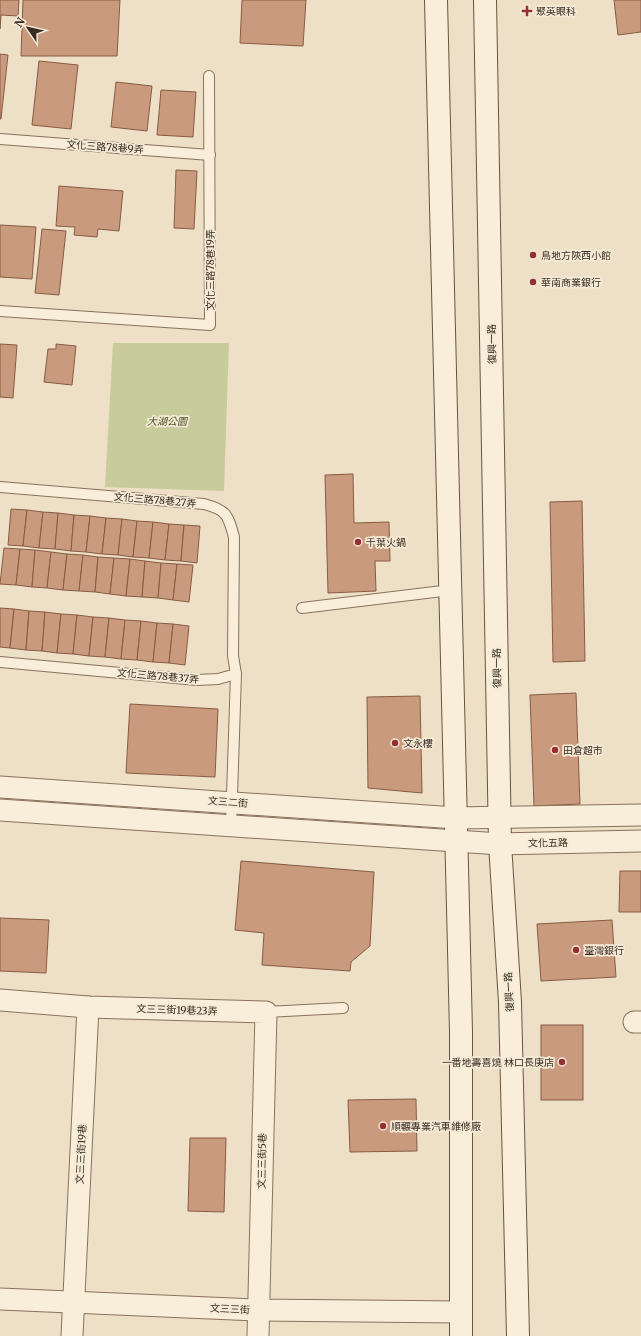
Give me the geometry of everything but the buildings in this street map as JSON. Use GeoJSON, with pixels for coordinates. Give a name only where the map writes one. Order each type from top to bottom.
{"type":"FeatureCollection","features":[{"type":"Feature","properties":{"kind":"main road"},"geometry":{"type":"LineString","coordinates":[[436,0],[461,1032],[462,1336]]}},
{"type":"Feature","properties":{"kind":"main road","name":"復興一路"},"geometry":{"type":"LineString","coordinates":[[486,0],[500,844],[510,1002],[518,1336]]}},
{"type":"Feature","properties":{"kind":"street","name":"文三二街"},"geometry":{"type":"LineString","coordinates":[[0,787],[456,818]]}},
{"type":"Feature","properties":{"kind":"street"},"geometry":{"type":"LineString","coordinates":[[0,810],[456,841]]}},
{"type":"Feature","properties":{"kind":"street"},"geometry":{"type":"LineString","coordinates":[[456,818],[641,815]]}},
{"type":"Feature","properties":{"kind":"street","name":"文化五路"},"geometry":{"type":"LineString","coordinates":[[456,841],[500,844],[641,841]]}},
{"type":"Feature","properties":{"kind":"street","name":"文三三街19巷23弄"},"geometry":{"type":"LineString","coordinates":[[0,1000],[88,1007],[266,1012]]}},
{"type":"Feature","properties":{"kind":"street","name":"文三三街19巷"},"geometry":{"type":"LineString","coordinates":[[72,1336],[88,1007]]}},
{"type":"Feature","properties":{"kind":"street","name":"文三三街5巷"},"geometry":{"type":"LineString","coordinates":[[258,1336],[266,1012]]}},
{"type":"Feature","properties":{"kind":"street","name":"文三三街"},"geometry":{"type":"LineString","coordinates":[[0,1299],[258,1310],[461,1312]]}},
{"type":"Feature","properties":{"kind":"lane","name":"文化三路78巷19弄"},"geometry":{"type":"LineString","coordinates":[[0,311],[210,325],[209,76]]}},
{"type":"Feature","properties":{"kind":"lane","name":"文化三路78巷9弄"},"geometry":{"type":"LineString","coordinates":[[0,139],[210,155]]}},
{"type":"Feature","properties":{"kind":"lane","name":"文化三路78巷27弄"},"geometry":{"type":"LineString","coordinates":[[0,487],[204,504],[218,508],[229,518],[234,537],[233,656],[236,674]]}},
{"type":"Feature","properties":{"kind":"lane"},"geometry":{"type":"LineString","coordinates":[[302,608],[451,590]]}},
{"type":"Feature","properties":{"kind":"lane","name":"文化三路78巷37弄"},"geometry":{"type":"LineString","coordinates":[[0,662],[197,680],[218,679],[236,674]]}},
{"type":"Feature","properties":{"kind":"lane"},"geometry":{"type":"LineString","coordinates":[[232,826],[236,674]]}},
{"type":"Feature","properties":{"kind":"lane"},"geometry":{"type":"LineString","coordinates":[[266,1012],[343,1008]]}},
{"type":"Feature","properties":{"kind":"green space","name":"大湖公園"},"geometry":{"type":"Polygon","coordinates":[[[113,343],[229,343],[224,491],[105,487],[113,343]]]}},
{"type":"Feature","properties":{"kind":"place","name":"聚英眼科"},"geometry":{"type":"Point","coordinates":[527,11]}},
{"type":"Feature","properties":{"kind":"place","name":"鳥地方陝西小館"},"geometry":{"type":"Point","coordinates":[533,255]}},
{"type":"Feature","properties":{"kind":"place","name":"華南商業銀行"},"geometry":{"type":"Point","coordinates":[533,282]}},
{"type":"Feature","properties":{"kind":"place","name":"千葉火鍋"},"geometry":{"type":"Point","coordinates":[358,542]}},
{"type":"Feature","properties":{"kind":"place","name":"文永樓"},"geometry":{"type":"Point","coordinates":[395,743]}},
{"type":"Feature","properties":{"kind":"place","name":"田倉超市"},"geometry":{"type":"Point","coordinates":[555,750]}},
{"type":"Feature","properties":{"kind":"place","name":"臺灣銀行"},"geometry":{"type":"Point","coordinates":[576,950]}},
{"type":"Feature","properties":{"kind":"place","name":"一番地壽喜燒 林口長庚店"},"geometry":{"type":"Point","coordinates":[562,1062]}},
{"type":"Feature","properties":{"kind":"place","name":"順輾專業汽車維修廠"},"geometry":{"type":"Point","coordinates":[383,1126]}}]}
